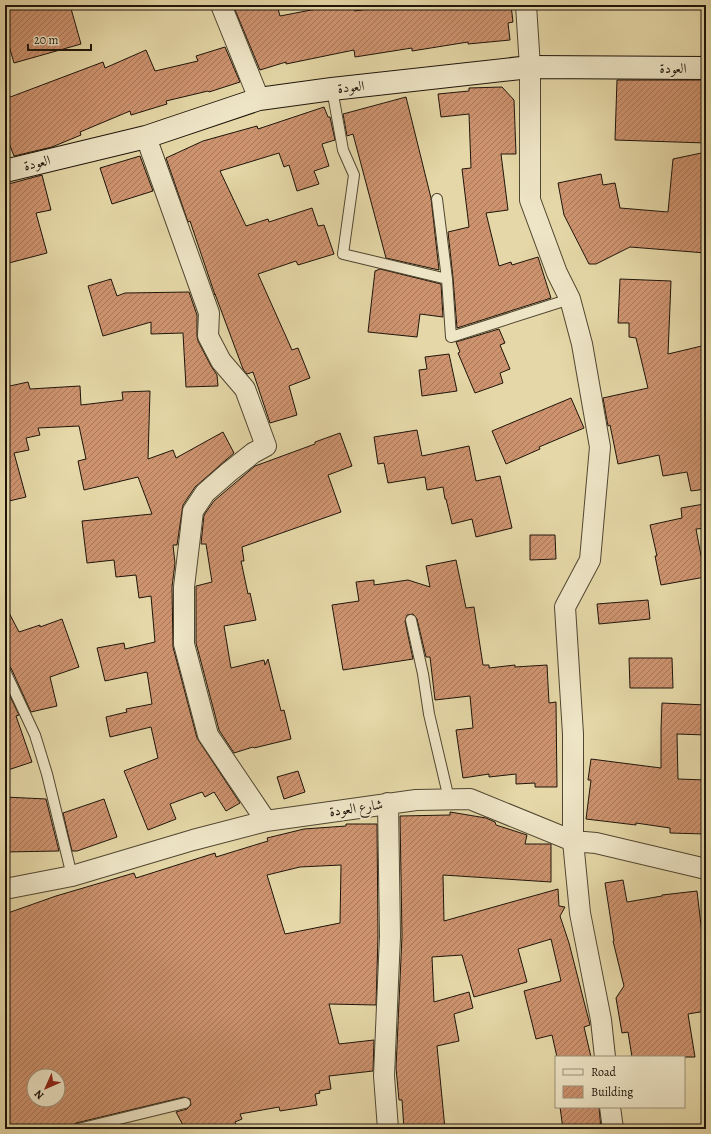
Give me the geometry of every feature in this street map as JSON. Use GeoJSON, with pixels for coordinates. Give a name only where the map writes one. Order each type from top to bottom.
{"type":"FeatureCollection","features":[{"type":"Feature","properties":{"kind":"main road","name":"العودة"},"geometry":{"type":"LineString","coordinates":[[5,171],[146,137],[259,99],[332,89],[530,67],[706,68]]}},
{"type":"Feature","properties":{"kind":"street"},"geometry":{"type":"LineString","coordinates":[[221,5],[259,99]]}},
{"type":"Feature","properties":{"kind":"street"},"geometry":{"type":"LineString","coordinates":[[526,5],[530,67],[530,200],[557,273],[570,299],[582,344],[600,447],[590,560],[565,607],[573,734],[573,841],[580,913],[601,1020],[605,1056]]}},
{"type":"Feature","properties":{"kind":"street"},"geometry":{"type":"LineString","coordinates":[[146,137],[209,313],[208,336],[221,361],[245,389],[266,446],[253,453],[205,493],[193,511],[184,587],[184,644],[208,735],[266,821]]}},
{"type":"Feature","properties":{"kind":"street","name":"شارع العودة"},"geometry":{"type":"LineString","coordinates":[[5,889],[72,876],[193,840],[266,821],[388,803],[449,799],[470,799],[573,841],[596,843],[706,869]]}},
{"type":"Feature","properties":{"kind":"street"},"geometry":{"type":"LineString","coordinates":[[388,803],[390,936],[384,1076],[388,1129]]}},
{"type":"Feature","properties":{"kind":"street"},"geometry":{"type":"LineString","coordinates":[[610,1108],[613,1129]]}},
{"type":"Feature","properties":{"kind":"lane"},"geometry":{"type":"LineString","coordinates":[[332,89],[342,150],[354,175],[343,254],[447,279]]}},
{"type":"Feature","properties":{"kind":"lane"},"geometry":{"type":"LineString","coordinates":[[437,199],[447,279],[451,337],[570,299]]}},
{"type":"Feature","properties":{"kind":"lane"},"geometry":{"type":"LineString","coordinates":[[411,620],[423,674],[429,714],[449,799]]}},
{"type":"Feature","properties":{"kind":"lane"},"geometry":{"type":"LineString","coordinates":[[5,671],[35,735],[47,774],[72,876]]}},
{"type":"Feature","properties":{"kind":"lane"},"geometry":{"type":"LineString","coordinates":[[78,1129],[185,1103]]}},
{"type":"Feature","properties":{"kind":"building"},"geometry":{"type":"Polygon","coordinates":[[[5,5],[70,5],[81,44],[14,63],[5,32],[5,5]]]}},
{"type":"Feature","properties":{"kind":"building"},"geometry":{"type":"Polygon","coordinates":[[[233,5],[277,5],[280,16],[337,5],[353,5],[355,11],[395,5],[399,5],[400,9],[426,5],[511,5],[513,22],[508,23],[510,40],[468,44],[468,42],[412,51],[412,48],[355,57],[354,50],[286,64],[286,62],[260,70],[233,5]]]}},
{"type":"Feature","properties":{"kind":"building"},"geometry":{"type":"Polygon","coordinates":[[[225,47],[240,82],[209,92],[166,101],[167,104],[131,115],[130,111],[80,132],[81,135],[52,147],[14,156],[5,133],[5,99],[103,62],[105,68],[146,50],[155,71],[198,61],[196,56],[225,47]]]}},
{"type":"Feature","properties":{"kind":"building"},"geometry":{"type":"Polygon","coordinates":[[[617,80],[706,80],[706,143],[615,140],[617,80]]]}},
{"type":"Feature","properties":{"kind":"building"},"geometry":{"type":"Polygon","coordinates":[[[502,87],[514,100],[516,154],[501,154],[508,210],[486,213],[499,266],[511,262],[512,265],[538,257],[551,298],[457,328],[448,232],[469,227],[462,169],[471,168],[469,114],[441,117],[438,94],[469,91],[469,88],[502,87]]]}},
{"type":"Feature","properties":{"kind":"building"},"geometry":{"type":"Polygon","coordinates":[[[406,97],[431,198],[439,270],[386,258],[353,134],[347,136],[343,114],[406,97]]]}},
{"type":"Feature","properties":{"kind":"building"},"geometry":{"type":"Polygon","coordinates":[[[324,107],[328,117],[330,117],[335,140],[322,144],[329,166],[314,171],[319,184],[297,191],[289,165],[284,167],[279,153],[220,171],[246,226],[268,219],[269,222],[312,208],[318,226],[324,225],[334,254],[298,265],[296,261],[258,274],[292,350],[298,348],[310,378],[289,386],[297,415],[270,423],[253,372],[247,374],[243,369],[215,295],[190,221],[188,222],[166,158],[203,141],[257,126],[258,129],[324,107]]]}},
{"type":"Feature","properties":{"kind":"building"},"geometry":{"type":"Polygon","coordinates":[[[706,152],[706,253],[630,247],[596,264],[589,264],[564,215],[558,183],[601,174],[603,185],[615,183],[620,208],[668,212],[673,159],[706,152]]]}},
{"type":"Feature","properties":{"kind":"building"},"geometry":{"type":"Polygon","coordinates":[[[140,156],[153,191],[112,204],[100,168],[140,156]]]}},
{"type":"Feature","properties":{"kind":"building"},"geometry":{"type":"Polygon","coordinates":[[[42,175],[51,210],[36,213],[47,253],[5,264],[5,185],[42,175]]]}},
{"type":"Feature","properties":{"kind":"building"},"geometry":{"type":"Polygon","coordinates":[[[380,269],[441,284],[443,317],[420,314],[417,337],[368,332],[375,271],[380,269]]]}},
{"type":"Feature","properties":{"kind":"building"},"geometry":{"type":"Polygon","coordinates":[[[111,279],[117,296],[125,293],[189,292],[197,315],[198,341],[217,375],[218,386],[186,387],[183,333],[151,334],[151,322],[103,336],[88,286],[111,279]]]}},
{"type":"Feature","properties":{"kind":"building"},"geometry":{"type":"Polygon","coordinates":[[[620,279],[671,281],[668,354],[706,345],[706,489],[691,491],[687,472],[663,476],[659,455],[618,464],[610,425],[608,426],[603,398],[648,388],[636,338],[629,337],[629,323],[618,323],[620,279]]]}},
{"type":"Feature","properties":{"kind":"building"},"geometry":{"type":"Polygon","coordinates":[[[499,329],[505,343],[500,345],[510,369],[500,373],[503,383],[475,393],[458,353],[460,352],[456,342],[499,329]]]}},
{"type":"Feature","properties":{"kind":"building"},"geometry":{"type":"Polygon","coordinates":[[[449,354],[457,391],[422,396],[419,370],[427,369],[425,357],[449,354]]]}},
{"type":"Feature","properties":{"kind":"building"},"geometry":{"type":"Polygon","coordinates":[[[28,382],[30,389],[80,386],[81,405],[123,400],[122,392],[150,391],[148,459],[173,450],[176,458],[223,432],[234,453],[195,487],[183,505],[177,545],[173,545],[175,563],[172,587],[173,647],[197,738],[240,803],[226,811],[214,792],[205,797],[202,792],[170,804],[176,819],[148,830],[124,771],[158,758],[151,727],[110,737],[106,717],[127,712],[126,709],[152,704],[147,672],[105,681],[97,648],[124,643],[125,649],[155,642],[151,596],[139,598],[136,575],[116,577],[114,560],[87,563],[82,521],[152,514],[138,477],[84,490],[78,461],[86,459],[79,426],[38,428],[40,435],[26,438],[29,450],[14,453],[26,497],[5,502],[5,387],[28,382]]]}},
{"type":"Feature","properties":{"kind":"building"},"geometry":{"type":"Polygon","coordinates":[[[571,398],[584,428],[539,447],[540,449],[506,464],[492,431],[571,398]]]}},
{"type":"Feature","properties":{"kind":"building"},"geometry":{"type":"Polygon","coordinates":[[[417,430],[422,456],[469,446],[476,481],[500,476],[512,528],[476,537],[472,519],[452,524],[443,487],[427,490],[425,477],[388,483],[384,463],[378,464],[374,437],[417,430]]]}},
{"type":"Feature","properties":{"kind":"building"},"geometry":{"type":"Polygon","coordinates":[[[340,433],[352,466],[328,475],[341,512],[242,547],[244,561],[241,561],[248,594],[250,593],[256,620],[224,626],[231,668],[264,660],[265,665],[268,659],[281,711],[284,710],[291,739],[253,747],[234,753],[219,730],[196,643],[196,586],[212,582],[206,544],[201,544],[204,515],[214,501],[255,466],[315,444],[315,442],[340,433]]]}},
{"type":"Feature","properties":{"kind":"building"},"geometry":{"type":"Polygon","coordinates":[[[704,504],[706,528],[696,529],[705,577],[661,585],[655,556],[657,556],[650,525],[682,518],[681,508],[704,504]]]}},
{"type":"Feature","properties":{"kind":"building"},"geometry":{"type":"Polygon","coordinates":[[[530,535],[555,535],[556,559],[530,560],[530,535]]]}},
{"type":"Feature","properties":{"kind":"building"},"geometry":{"type":"Polygon","coordinates":[[[456,560],[466,608],[474,607],[483,665],[489,665],[489,668],[515,665],[515,667],[547,665],[549,703],[556,702],[557,787],[535,787],[535,783],[516,784],[516,774],[489,777],[489,774],[463,778],[456,730],[473,728],[470,696],[435,700],[430,657],[426,657],[417,619],[413,614],[407,615],[405,621],[413,659],[343,670],[332,605],[359,601],[356,582],[374,580],[374,585],[408,580],[430,587],[426,566],[456,560]]]}},
{"type":"Feature","properties":{"kind":"building"},"geometry":{"type":"Polygon","coordinates":[[[648,600],[650,619],[599,624],[597,604],[648,600]]]}},
{"type":"Feature","properties":{"kind":"building"},"geometry":{"type":"Polygon","coordinates":[[[5,605],[19,632],[40,625],[40,627],[62,619],[79,667],[50,677],[57,706],[31,712],[11,668],[8,665],[5,665],[5,605]]]}},
{"type":"Feature","properties":{"kind":"building"},"geometry":{"type":"Polygon","coordinates":[[[629,658],[672,658],[673,688],[630,688],[629,658]]]}},
{"type":"Feature","properties":{"kind":"building"},"geometry":{"type":"Polygon","coordinates":[[[5,686],[19,715],[16,716],[32,762],[5,771],[5,686]]]}},
{"type":"Feature","properties":{"kind":"building"},"geometry":{"type":"Polygon","coordinates":[[[662,703],[706,705],[706,735],[677,734],[678,779],[706,780],[706,834],[670,833],[670,828],[636,823],[636,825],[586,819],[591,780],[588,780],[591,759],[661,768],[662,703]]]}},
{"type":"Feature","properties":{"kind":"building"},"geometry":{"type":"Polygon","coordinates":[[[298,771],[305,792],[284,799],[277,777],[298,771]]]}},
{"type":"Feature","properties":{"kind":"building"},"geometry":{"type":"Polygon","coordinates":[[[5,797],[46,799],[59,851],[5,852],[5,797]]]}},
{"type":"Feature","properties":{"kind":"building"},"geometry":{"type":"Polygon","coordinates":[[[104,799],[117,837],[77,851],[72,851],[63,813],[104,799]]]}},
{"type":"Feature","properties":{"kind":"building"},"geometry":{"type":"Polygon","coordinates":[[[450,812],[486,818],[495,822],[496,825],[527,835],[525,844],[551,844],[551,882],[443,875],[444,921],[558,889],[559,906],[565,907],[560,916],[569,943],[590,1025],[584,1027],[591,1056],[557,1056],[552,1035],[536,1039],[524,991],[561,981],[551,939],[518,949],[527,982],[474,997],[462,955],[432,957],[434,1002],[469,992],[473,1008],[454,1014],[459,1041],[437,1046],[445,1129],[404,1129],[402,1100],[399,1100],[396,1068],[402,936],[400,816],[450,815],[450,812]]]}},
{"type":"Feature","properties":{"kind":"building"},"geometry":{"type":"Polygon","coordinates":[[[346,824],[377,824],[378,936],[376,1005],[329,1004],[339,1044],[374,1040],[373,1071],[329,1076],[331,1089],[319,1091],[320,1093],[315,1094],[317,1105],[280,1111],[279,1107],[240,1114],[242,1119],[235,1122],[238,1129],[185,1129],[176,1112],[187,1109],[191,1105],[190,1099],[184,1097],[76,1123],[73,1125],[72,1129],[5,1129],[5,914],[56,896],[134,873],[136,878],[215,853],[216,857],[268,841],[267,838],[304,829],[346,826],[346,824]],[[341,865],[300,867],[267,875],[285,934],[340,923],[341,865]]]}},
{"type":"Feature","properties":{"kind":"building"},"geometry":{"type":"Polygon","coordinates":[[[623,880],[627,902],[662,895],[697,891],[702,934],[706,933],[706,1011],[688,1014],[695,1057],[632,1056],[628,1032],[622,1033],[616,998],[624,986],[613,941],[605,883],[623,880]]]}},
{"type":"Feature","properties":{"kind":"building"},"geometry":{"type":"Polygon","coordinates":[[[560,1108],[599,1108],[601,1129],[563,1129],[560,1108]]]}}]}
